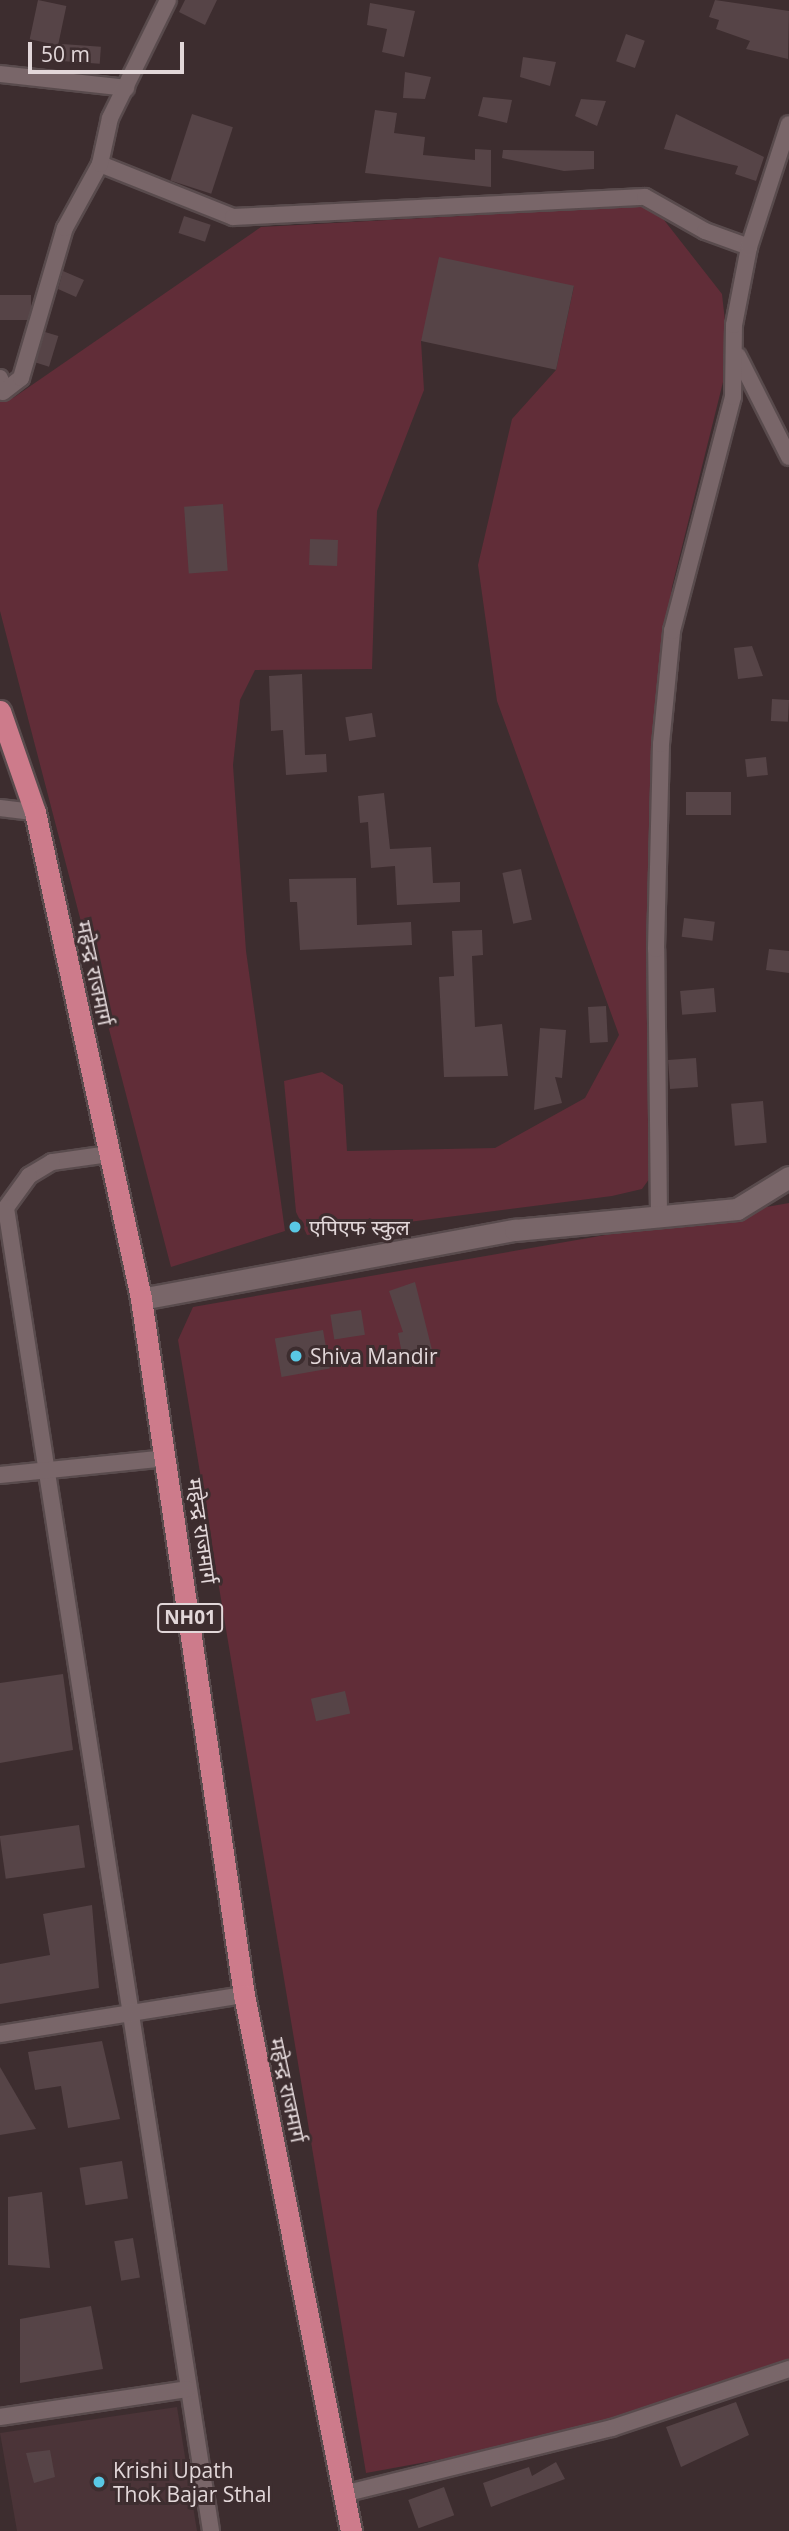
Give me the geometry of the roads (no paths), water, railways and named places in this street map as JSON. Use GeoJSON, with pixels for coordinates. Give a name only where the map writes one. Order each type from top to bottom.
{"type":"FeatureCollection","features":[{"type":"Feature","properties":{"kind":"highway","name":"महेन्द्र राजमार्ग"},"geometry":{"type":"LineString","coordinates":[[0,711],[35,812],[141,1299],[167,1458],[244,1995],[347,2493],[351,2531]]}},
{"type":"Feature","properties":{"kind":"street"},"geometry":{"type":"LineString","coordinates":[[0,378],[3,393],[21,378],[65,228],[100,164],[110,118],[168,0]]}},
{"type":"Feature","properties":{"kind":"street"},"geometry":{"type":"LineString","coordinates":[[0,74],[126,88]]}},
{"type":"Feature","properties":{"kind":"street"},"geometry":{"type":"LineString","coordinates":[[659,1216],[656,949],[664,719],[672,631],[733,397],[738,356],[734,325],[749,247],[789,124]]}},
{"type":"Feature","properties":{"kind":"street"},"geometry":{"type":"LineString","coordinates":[[100,164],[233,217],[645,197],[705,231],[749,247]]}},
{"type":"Feature","properties":{"kind":"street"},"geometry":{"type":"LineString","coordinates":[[738,356],[789,457]]}},
{"type":"Feature","properties":{"kind":"street"},"geometry":{"type":"LineString","coordinates":[[0,808],[35,812]]}},
{"type":"Feature","properties":{"kind":"street"},"geometry":{"type":"LineString","coordinates":[[109,1154],[52,1162],[29,1176],[3,1208],[48,1468],[135,2015],[187,2389],[211,2531]]}},
{"type":"Feature","properties":{"kind":"street"},"geometry":{"type":"LineString","coordinates":[[141,1299],[515,1230],[737,1209],[789,1177]]}},
{"type":"Feature","properties":{"kind":"street"},"geometry":{"type":"LineString","coordinates":[[0,1475],[48,1468],[167,1458]]}},
{"type":"Feature","properties":{"kind":"street"},"geometry":{"type":"LineString","coordinates":[[0,2034],[135,2015],[244,1995]]}},
{"type":"Feature","properties":{"kind":"street"},"geometry":{"type":"LineString","coordinates":[[347,2493],[612,2428],[789,2369]]}},
{"type":"Feature","properties":{"kind":"street"},"geometry":{"type":"LineString","coordinates":[[0,2417],[187,2389]]}},
{"type":"Feature","properties":{"kind":"place","name":"एपिएफ स्कुल"},"geometry":{"type":"Point","coordinates":[295,1227]}},
{"type":"Feature","properties":{"kind":"place","name":"Shiva Mandir"},"geometry":{"type":"Point","coordinates":[296,1356]}},
{"type":"Feature","properties":{"kind":"place","name":"Krishi Upath Thok Bajar Sthal"},"geometry":{"type":"Point","coordinates":[99,2482]}}]}
